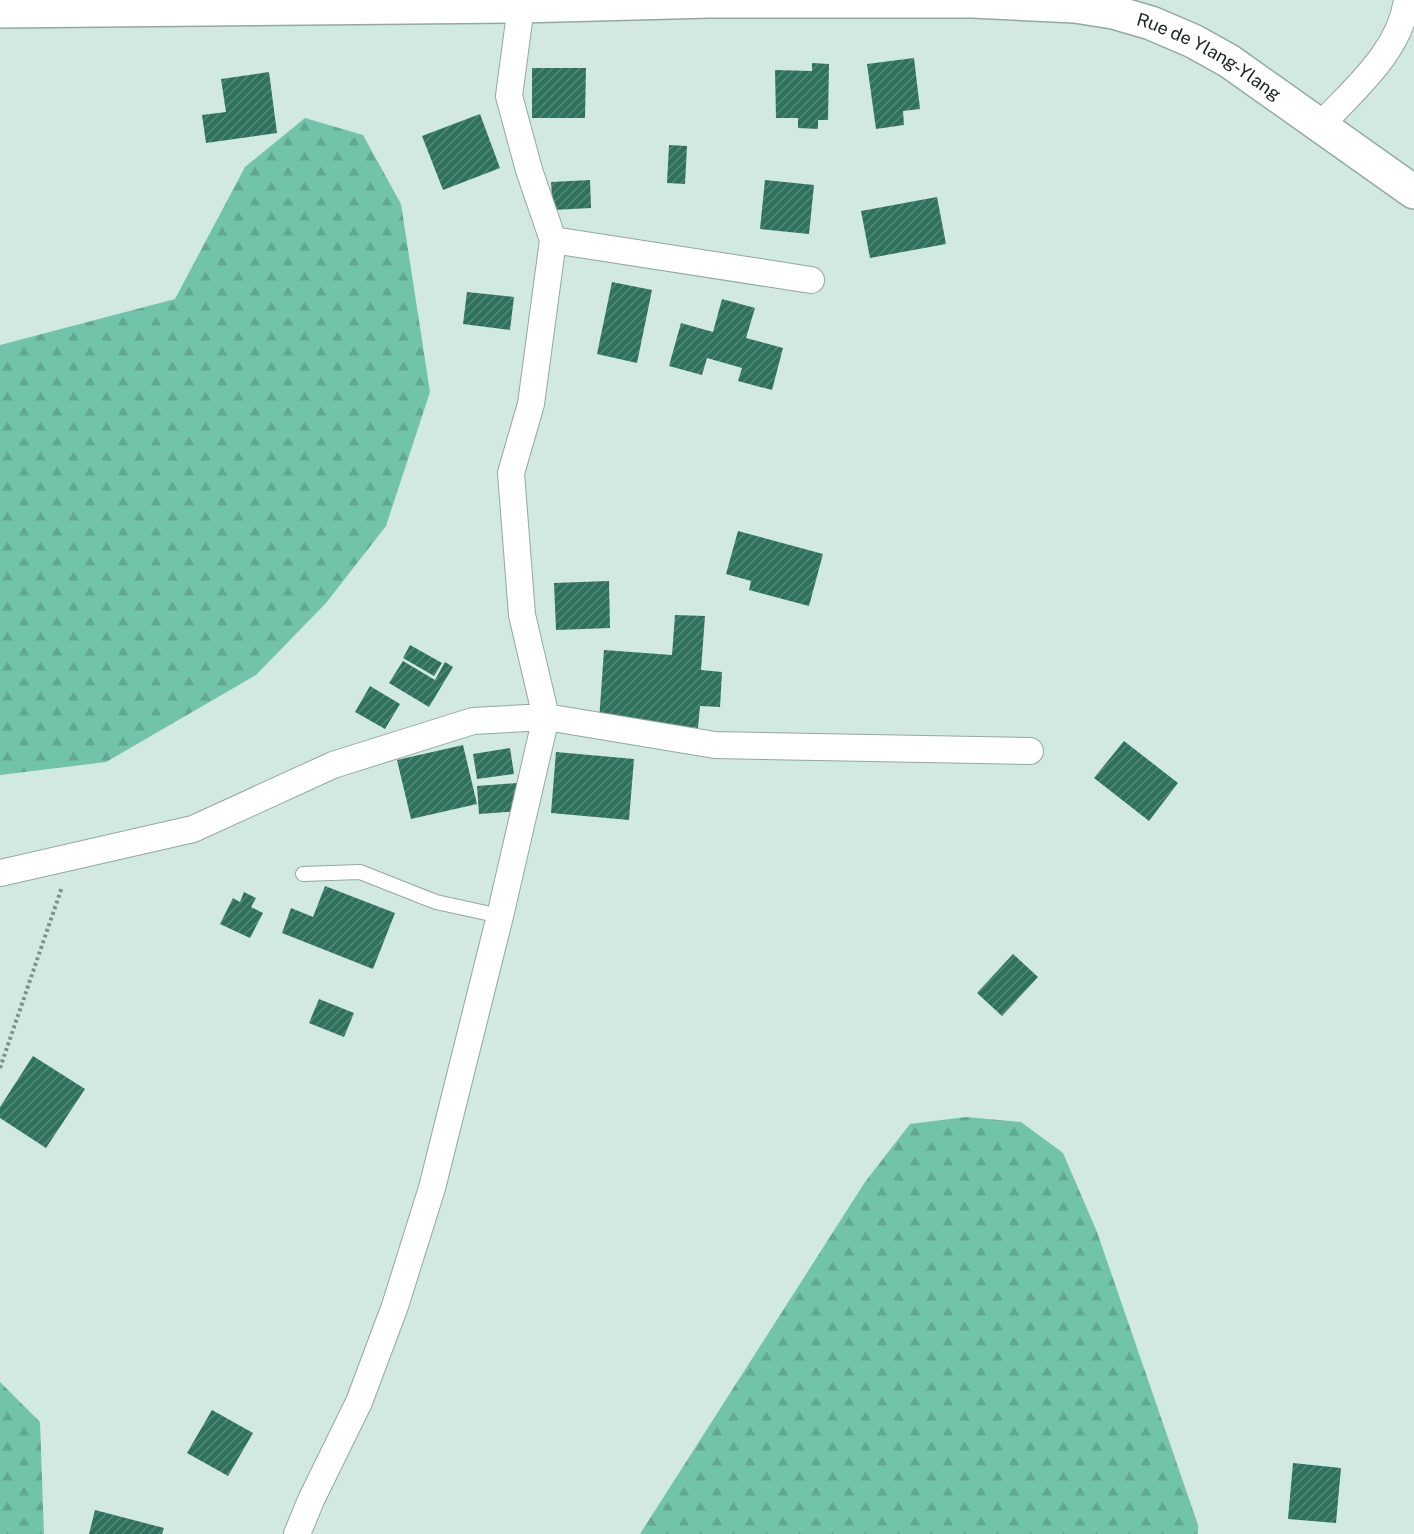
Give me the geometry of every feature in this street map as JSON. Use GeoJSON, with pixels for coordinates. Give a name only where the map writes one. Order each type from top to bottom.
{"type":"FeatureCollection","features":[{"type":"Feature","properties":{"kind":"street","name":"Rue de Ylang-Ylang"},"geometry":{"type":"LineString","coordinates":[[0,11],[905,0],[1075,6],[1113,12],[1151,23],[1193,41],[1229,61],[1414,192]]}},
{"type":"Feature","properties":{"kind":"street"},"geometry":{"type":"LineString","coordinates":[[1320,126],[1386,54],[1398,31],[1407,0]]}},
{"type":"Feature","properties":{"kind":"street"},"geometry":{"type":"LineString","coordinates":[[297,1534],[359,1402],[395,1306],[432,1188],[500,916],[546,717],[522,615],[511,473],[531,404],[553,240],[529,170],[509,96],[521,6]]}},
{"type":"Feature","properties":{"kind":"street"},"geometry":{"type":"LineString","coordinates":[[553,240],[811,280]]}},
{"type":"Feature","properties":{"kind":"street"},"geometry":{"type":"LineString","coordinates":[[0,873],[193,829],[333,765],[473,721],[546,717],[715,745],[1030,751]]}},
{"type":"Feature","properties":{"kind":"lane"},"geometry":{"type":"LineString","coordinates":[[303,874],[360,872],[436,902],[500,916]]}},
{"type":"Feature","properties":{"kind":"path"},"geometry":{"type":"LineString","coordinates":[[0,1068],[72,857]]}},
{"type":"Feature","properties":{"kind":"green space"},"geometry":{"type":"Polygon","coordinates":[[[305,118],[363,135],[401,204],[430,392],[386,526],[326,603],[256,675],[106,762],[0,775],[0,345],[175,299],[245,167],[305,118]]]}},
{"type":"Feature","properties":{"kind":"green space"},"geometry":{"type":"Polygon","coordinates":[[[966,1117],[1021,1122],[1063,1153],[1097,1232],[1198,1525],[1198,1534],[640,1534],[865,1182],[910,1124],[966,1117]]]}},
{"type":"Feature","properties":{"kind":"green space"},"geometry":{"type":"Polygon","coordinates":[[[0,1382],[40,1422],[44,1534],[0,1534],[0,1382]]]}},
{"type":"Feature","properties":{"kind":"building"},"geometry":{"type":"Polygon","coordinates":[[[914,58],[920,109],[903,111],[904,125],[876,129],[867,64],[914,58]]]}},
{"type":"Feature","properties":{"kind":"building"},"geometry":{"type":"Polygon","coordinates":[[[812,63],[829,64],[828,120],[818,120],[818,129],[798,128],[798,118],[776,118],[775,70],[812,71],[812,63]]]}},
{"type":"Feature","properties":{"kind":"building"},"geometry":{"type":"Polygon","coordinates":[[[532,68],[586,68],[585,118],[532,118],[532,68]]]}},
{"type":"Feature","properties":{"kind":"building"},"geometry":{"type":"Polygon","coordinates":[[[269,72],[277,133],[206,143],[202,115],[226,112],[221,79],[269,72]]]}},
{"type":"Feature","properties":{"kind":"building"},"geometry":{"type":"Polygon","coordinates":[[[480,114],[500,168],[443,190],[422,136],[480,114]]]}},
{"type":"Feature","properties":{"kind":"building"},"geometry":{"type":"Polygon","coordinates":[[[669,145],[687,146],[685,184],[667,183],[669,145]]]}},
{"type":"Feature","properties":{"kind":"building"},"geometry":{"type":"Polygon","coordinates":[[[590,180],[591,208],[553,210],[551,182],[590,180]]]}},
{"type":"Feature","properties":{"kind":"building"},"geometry":{"type":"Polygon","coordinates":[[[765,180],[814,185],[809,234],[760,229],[765,180]]]}},
{"type":"Feature","properties":{"kind":"building"},"geometry":{"type":"Polygon","coordinates":[[[937,197],[946,244],[870,258],[861,211],[937,197]]]}},
{"type":"Feature","properties":{"kind":"building"},"geometry":{"type":"Polygon","coordinates":[[[612,282],[652,290],[637,363],[597,354],[612,282]]]}},
{"type":"Feature","properties":{"kind":"building"},"geometry":{"type":"Polygon","coordinates":[[[467,292],[514,297],[510,330],[463,324],[467,292]]]}},
{"type":"Feature","properties":{"kind":"building"},"geometry":{"type":"Polygon","coordinates":[[[722,299],[755,308],[746,338],[783,348],[772,390],[738,381],[742,368],[707,358],[702,375],[669,366],[681,323],[713,332],[722,299]]]}},
{"type":"Feature","properties":{"kind":"building"},"geometry":{"type":"Polygon","coordinates":[[[738,531],[823,554],[809,606],[749,590],[751,581],[726,574],[738,531]]]}},
{"type":"Feature","properties":{"kind":"building"},"geometry":{"type":"Polygon","coordinates":[[[609,581],[610,628],[556,630],[554,583],[609,581]]]}},
{"type":"Feature","properties":{"kind":"building"},"geometry":{"type":"Polygon","coordinates":[[[675,615],[705,616],[701,670],[722,672],[720,707],[700,706],[698,728],[599,721],[604,650],[672,655],[675,615]]]}},
{"type":"Feature","properties":{"kind":"building"},"geometry":{"type":"Polygon","coordinates":[[[410,645],[442,663],[434,676],[403,658],[410,645]]]}},
{"type":"Feature","properties":{"kind":"building"},"geometry":{"type":"Polygon","coordinates":[[[403,661],[435,680],[445,662],[453,667],[429,707],[389,683],[403,661]]]}},
{"type":"Feature","properties":{"kind":"building"},"geometry":{"type":"Polygon","coordinates":[[[370,686],[400,704],[385,729],[355,712],[370,686]]]}},
{"type":"Feature","properties":{"kind":"building"},"geometry":{"type":"Polygon","coordinates":[[[1124,741],[1178,783],[1149,821],[1094,778],[1124,741]]]}},
{"type":"Feature","properties":{"kind":"building"},"geometry":{"type":"Polygon","coordinates":[[[463,745],[477,804],[411,819],[397,760],[463,745]]]}},
{"type":"Feature","properties":{"kind":"building"},"geometry":{"type":"Polygon","coordinates":[[[510,748],[514,774],[477,779],[473,754],[510,748]]]}},
{"type":"Feature","properties":{"kind":"building"},"geometry":{"type":"Polygon","coordinates":[[[556,752],[634,759],[629,820],[551,813],[556,752]]]}},
{"type":"Feature","properties":{"kind":"building"},"geometry":{"type":"Polygon","coordinates":[[[517,783],[519,811],[479,814],[477,786],[517,783]]]}},
{"type":"Feature","properties":{"kind":"building"},"geometry":{"type":"Polygon","coordinates":[[[325,886],[395,913],[373,969],[282,933],[291,908],[313,917],[325,886]]]}},
{"type":"Feature","properties":{"kind":"building"},"geometry":{"type":"Polygon","coordinates":[[[244,892],[256,898],[251,907],[263,913],[250,938],[220,924],[233,898],[240,902],[244,892]]]}},
{"type":"Feature","properties":{"kind":"building"},"geometry":{"type":"Polygon","coordinates":[[[1013,954],[1038,977],[1002,1016],[977,993],[1013,954]]]}},
{"type":"Feature","properties":{"kind":"building"},"geometry":{"type":"Polygon","coordinates":[[[319,999],[354,1013],[344,1037],[309,1023],[319,999]]]}},
{"type":"Feature","properties":{"kind":"building"},"geometry":{"type":"Polygon","coordinates":[[[33,1056],[85,1089],[46,1148],[0,1118],[0,1107],[33,1056]]]}},
{"type":"Feature","properties":{"kind":"building"},"geometry":{"type":"Polygon","coordinates":[[[212,1410],[253,1433],[228,1476],[187,1453],[212,1410]]]}},
{"type":"Feature","properties":{"kind":"building"},"geometry":{"type":"Polygon","coordinates":[[[1293,1463],[1341,1468],[1336,1523],[1288,1519],[1293,1463]]]}},
{"type":"Feature","properties":{"kind":"building"},"geometry":{"type":"Polygon","coordinates":[[[95,1510],[164,1528],[162,1534],[89,1534],[95,1510]]]}}]}
